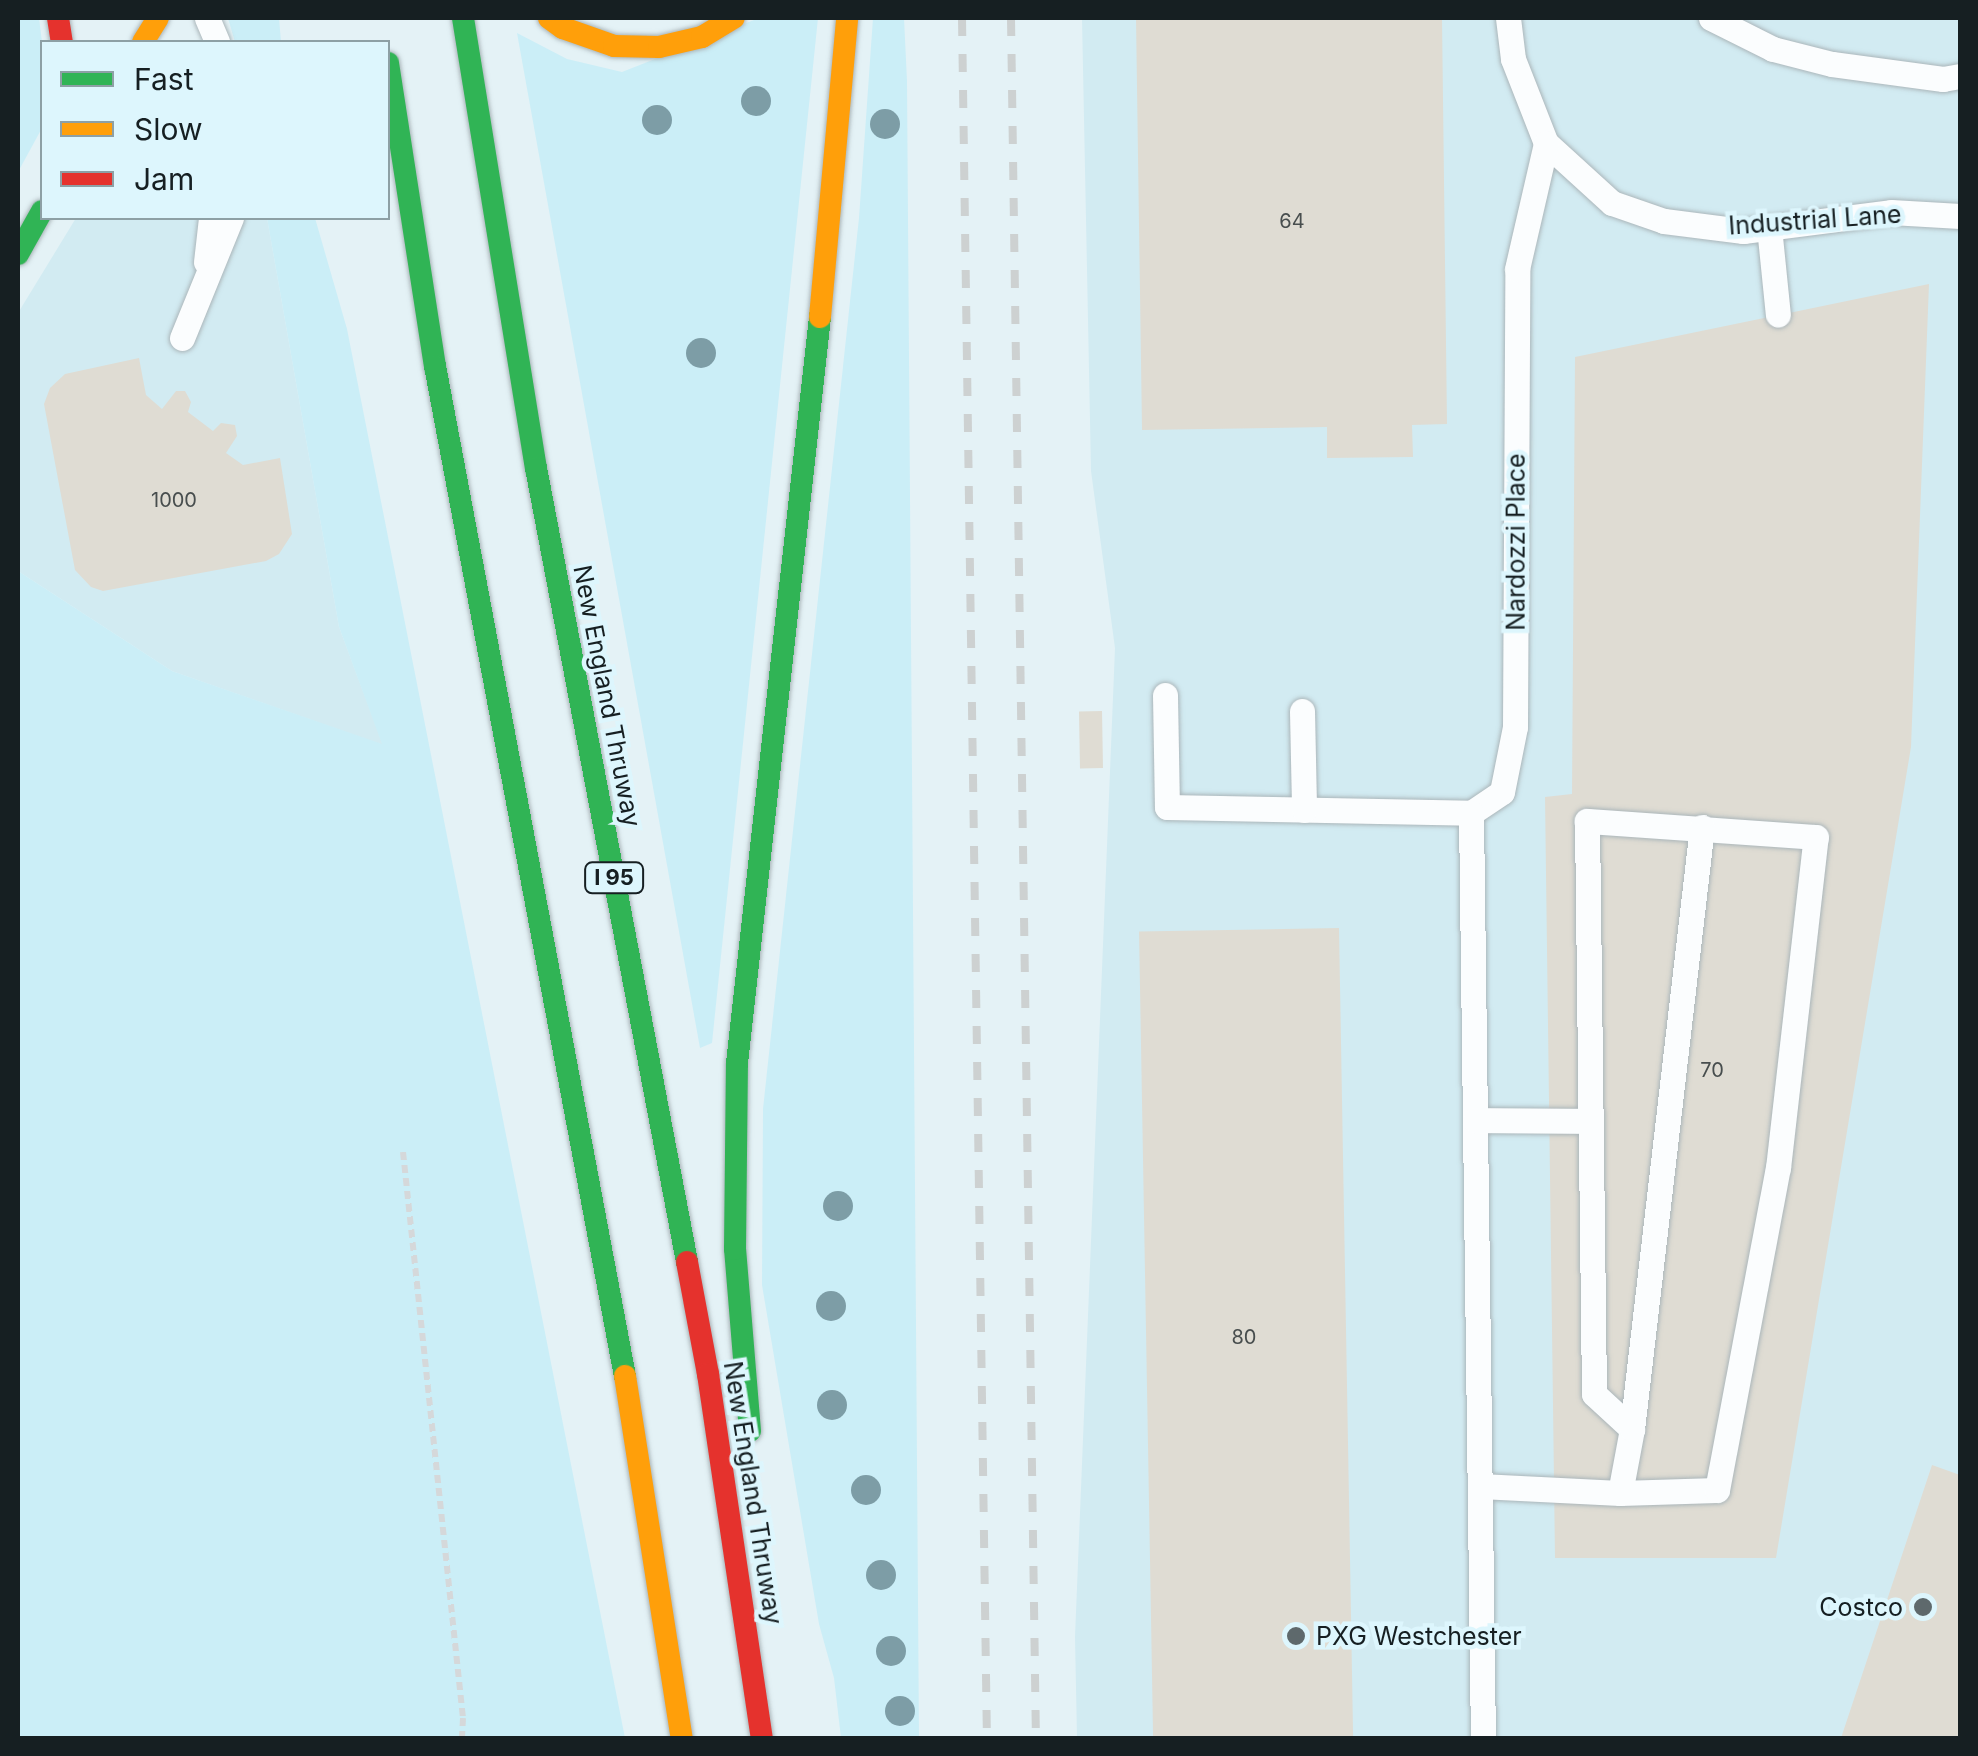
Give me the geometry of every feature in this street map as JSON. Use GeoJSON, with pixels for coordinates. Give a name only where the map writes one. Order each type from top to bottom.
{"type":"FeatureCollection","features":[{"type":"Feature","properties":{"kind":"main road"},"geometry":{"type":"LineString","coordinates":[[144,40],[158,18]]}},
{"type":"Feature","properties":{"kind":"main road","name":"New England Thruway"},"geometry":{"type":"LineString","coordinates":[[463,18],[536,468],[708,1374],[762,1738]]}},
{"type":"Feature","properties":{"kind":"main road"},"geometry":{"type":"LineString","coordinates":[[549,18],[563,28],[614,46],[659,46],[702,36],[734,18]]}},
{"type":"Feature","properties":{"kind":"main road"},"geometry":{"type":"LineString","coordinates":[[752,1464],[735,1249],[738,1063],[838,144],[847,18]]}},
{"type":"Feature","properties":{"kind":"main road"},"geometry":{"type":"LineString","coordinates":[[390,76],[435,366],[635,1427],[682,1738]]}},
{"type":"Feature","properties":{"kind":"main road"},"geometry":{"type":"LineString","coordinates":[[18,254],[40,215]]}},
{"type":"Feature","properties":{"kind":"main road"},"geometry":{"type":"LineString","coordinates":[[760,1562],[775,1738]]}},
{"type":"Feature","properties":{"kind":"lane","name":"Industrial Lane"},"geometry":{"type":"LineString","coordinates":[[1508,18],[1512,59],[1546,142],[1612,203],[1664,221],[1743,231],[1891,212],[1960,216]]}},
{"type":"Feature","properties":{"kind":"lane"},"geometry":{"type":"LineString","coordinates":[[1712,18],[1773,49],[1832,64],[1943,79],[1960,76]]}},
{"type":"Feature","properties":{"kind":"lane","name":"Nardozzi Place"},"geometry":{"type":"LineString","coordinates":[[1471,813],[1502,792],[1515,727],[1517,269],[1546,142]]}},
{"type":"Feature","properties":{"kind":"lane"},"geometry":{"type":"LineString","coordinates":[[204,282],[211,220]]}},
{"type":"Feature","properties":{"kind":"lane"},"geometry":{"type":"LineString","coordinates":[[182,338],[230,220]]}},
{"type":"Feature","properties":{"kind":"lane"},"geometry":{"type":"LineString","coordinates":[[1769,227],[1778,315]]}},
{"type":"Feature","properties":{"kind":"lane"},"geometry":{"type":"LineString","coordinates":[[1165,695],[1167,807],[1471,813],[1483,1738]]}},
{"type":"Feature","properties":{"kind":"lane"},"geometry":{"type":"LineString","coordinates":[[1302,711],[1304,810]]}},
{"type":"Feature","properties":{"kind":"lane"},"geometry":{"type":"LineString","coordinates":[[1480,1486],[1620,1493],[1717,1490],[1778,1168],[1816,836],[1588,821],[1594,1394],[1632,1428]]}},
{"type":"Feature","properties":{"kind":"lane"},"geometry":{"type":"LineString","coordinates":[[1620,1493],[1632,1428],[1702,827]]}},
{"type":"Feature","properties":{"kind":"lane"},"geometry":{"type":"LineString","coordinates":[[1475,1120],[1590,1121]]}},
{"type":"Feature","properties":{"kind":"path"},"geometry":{"type":"LineString","coordinates":[[403,1152],[464,1718],[462,1738]]}},
{"type":"Feature","properties":{"kind":"shaded area"},"geometry":{"type":"Polygon","coordinates":[[[18,18],[39,18],[40,132],[18,172],[18,18]]]}},
{"type":"Feature","properties":{"kind":"shaded area"},"geometry":{"type":"Polygon","coordinates":[[[228,18],[279,18],[281,40],[234,40],[228,18]]]}},
{"type":"Feature","properties":{"kind":"shaded area"},"geometry":{"type":"Polygon","coordinates":[[[759,18],[818,18],[712,1043],[700,1048],[517,33],[567,59],[622,72],[759,18]]]}},
{"type":"Feature","properties":{"kind":"shaded area"},"geometry":{"type":"Polygon","coordinates":[[[873,18],[904,18],[907,81],[919,1738],[841,1738],[834,1678],[819,1624],[762,1285],[763,1109],[859,218],[873,18]]]}},
{"type":"Feature","properties":{"kind":"shaded area"},"geometry":{"type":"Polygon","coordinates":[[[1082,18],[1960,18],[1960,1738],[1077,1738],[1075,1637],[1115,648],[1091,471],[1082,18]]]}},
{"type":"Feature","properties":{"kind":"shaded area"},"geometry":{"type":"Polygon","coordinates":[[[75,220],[267,220],[339,627],[383,745],[172,671],[18,571],[18,313],[75,220]]]}},
{"type":"Feature","properties":{"kind":"shaded area"},"geometry":{"type":"Polygon","coordinates":[[[267,220],[316,220],[347,329],[625,1738],[18,1738],[18,571],[172,671],[382,744],[339,627],[267,220]]]}},
{"type":"Feature","properties":{"kind":"building"},"geometry":{"type":"Polygon","coordinates":[[[1136,18],[1442,18],[1447,424],[1412,425],[1413,457],[1327,458],[1327,427],[1142,430],[1136,18]]]}},
{"type":"Feature","properties":{"kind":"building"},"geometry":{"type":"Polygon","coordinates":[[[1929,284],[1911,747],[1776,1558],[1555,1558],[1545,797],[1572,794],[1575,357],[1929,284]]]}},
{"type":"Feature","properties":{"kind":"building"},"geometry":{"type":"Polygon","coordinates":[[[139,358],[146,395],[162,409],[176,391],[185,391],[191,402],[188,412],[213,431],[221,423],[235,425],[237,436],[226,453],[243,465],[280,458],[292,534],[279,554],[266,561],[103,591],[91,587],[75,570],[44,404],[50,388],[65,374],[139,358]]]}},
{"type":"Feature","properties":{"kind":"building"},"geometry":{"type":"Polygon","coordinates":[[[1079,711],[1102,711],[1103,768],[1080,768],[1079,711]]]}},
{"type":"Feature","properties":{"kind":"building"},"geometry":{"type":"Polygon","coordinates":[[[1339,928],[1353,1738],[1153,1738],[1139,931],[1339,928]]]}},
{"type":"Feature","properties":{"kind":"building","name":"Costco"},"geometry":{"type":"Polygon","coordinates":[[[1932,1465],[1960,1475],[1960,1738],[1841,1738],[1932,1465]]]}},
{"type":"Feature","properties":{"kind":"railway"},"geometry":{"type":"LineString","coordinates":[[962,18],[987,1738]]}},
{"type":"Feature","properties":{"kind":"railway"},"geometry":{"type":"LineString","coordinates":[[1011,18],[1036,1738]]}},
{"type":"Feature","properties":{"kind":"traffic: fast"},"geometry":{"type":"LineString","coordinates":[[463,18],[536,468],[687,1262]]}},
{"type":"Feature","properties":{"kind":"traffic: fast"},"geometry":{"type":"LineString","coordinates":[[390,76],[435,366],[625,1376]]}},
{"type":"Feature","properties":{"kind":"traffic: fast"},"geometry":{"type":"LineString","coordinates":[[18,254],[40,215]]}},
{"type":"Feature","properties":{"kind":"traffic: fast"},"geometry":{"type":"LineString","coordinates":[[750,1431],[735,1249],[737,1063],[820,317]]}},
{"type":"Feature","properties":{"kind":"traffic: slow"},"geometry":{"type":"LineString","coordinates":[[144,40],[158,18]]}},
{"type":"Feature","properties":{"kind":"traffic: slow"},"geometry":{"type":"LineString","coordinates":[[549,18],[563,28],[614,46],[659,47],[702,37],[734,18]]}},
{"type":"Feature","properties":{"kind":"traffic: slow"},"geometry":{"type":"LineString","coordinates":[[820,317],[847,18]]}},
{"type":"Feature","properties":{"kind":"traffic: slow"},"geometry":{"type":"LineString","coordinates":[[625,1376],[682,1738]]}},
{"type":"Feature","properties":{"kind":"traffic: jam"},"geometry":{"type":"LineString","coordinates":[[58,18],[62,40]]}},
{"type":"Feature","properties":{"kind":"traffic: jam"},"geometry":{"type":"LineString","coordinates":[[687,1262],[708,1374],[762,1738]]}},
{"type":"Feature","properties":{"kind":"place","name":"Costco"},"geometry":{"type":"Point","coordinates":[1923,1607]}},
{"type":"Feature","properties":{"kind":"place","name":"PXG Westchester"},"geometry":{"type":"Point","coordinates":[1296,1636]}}]}
